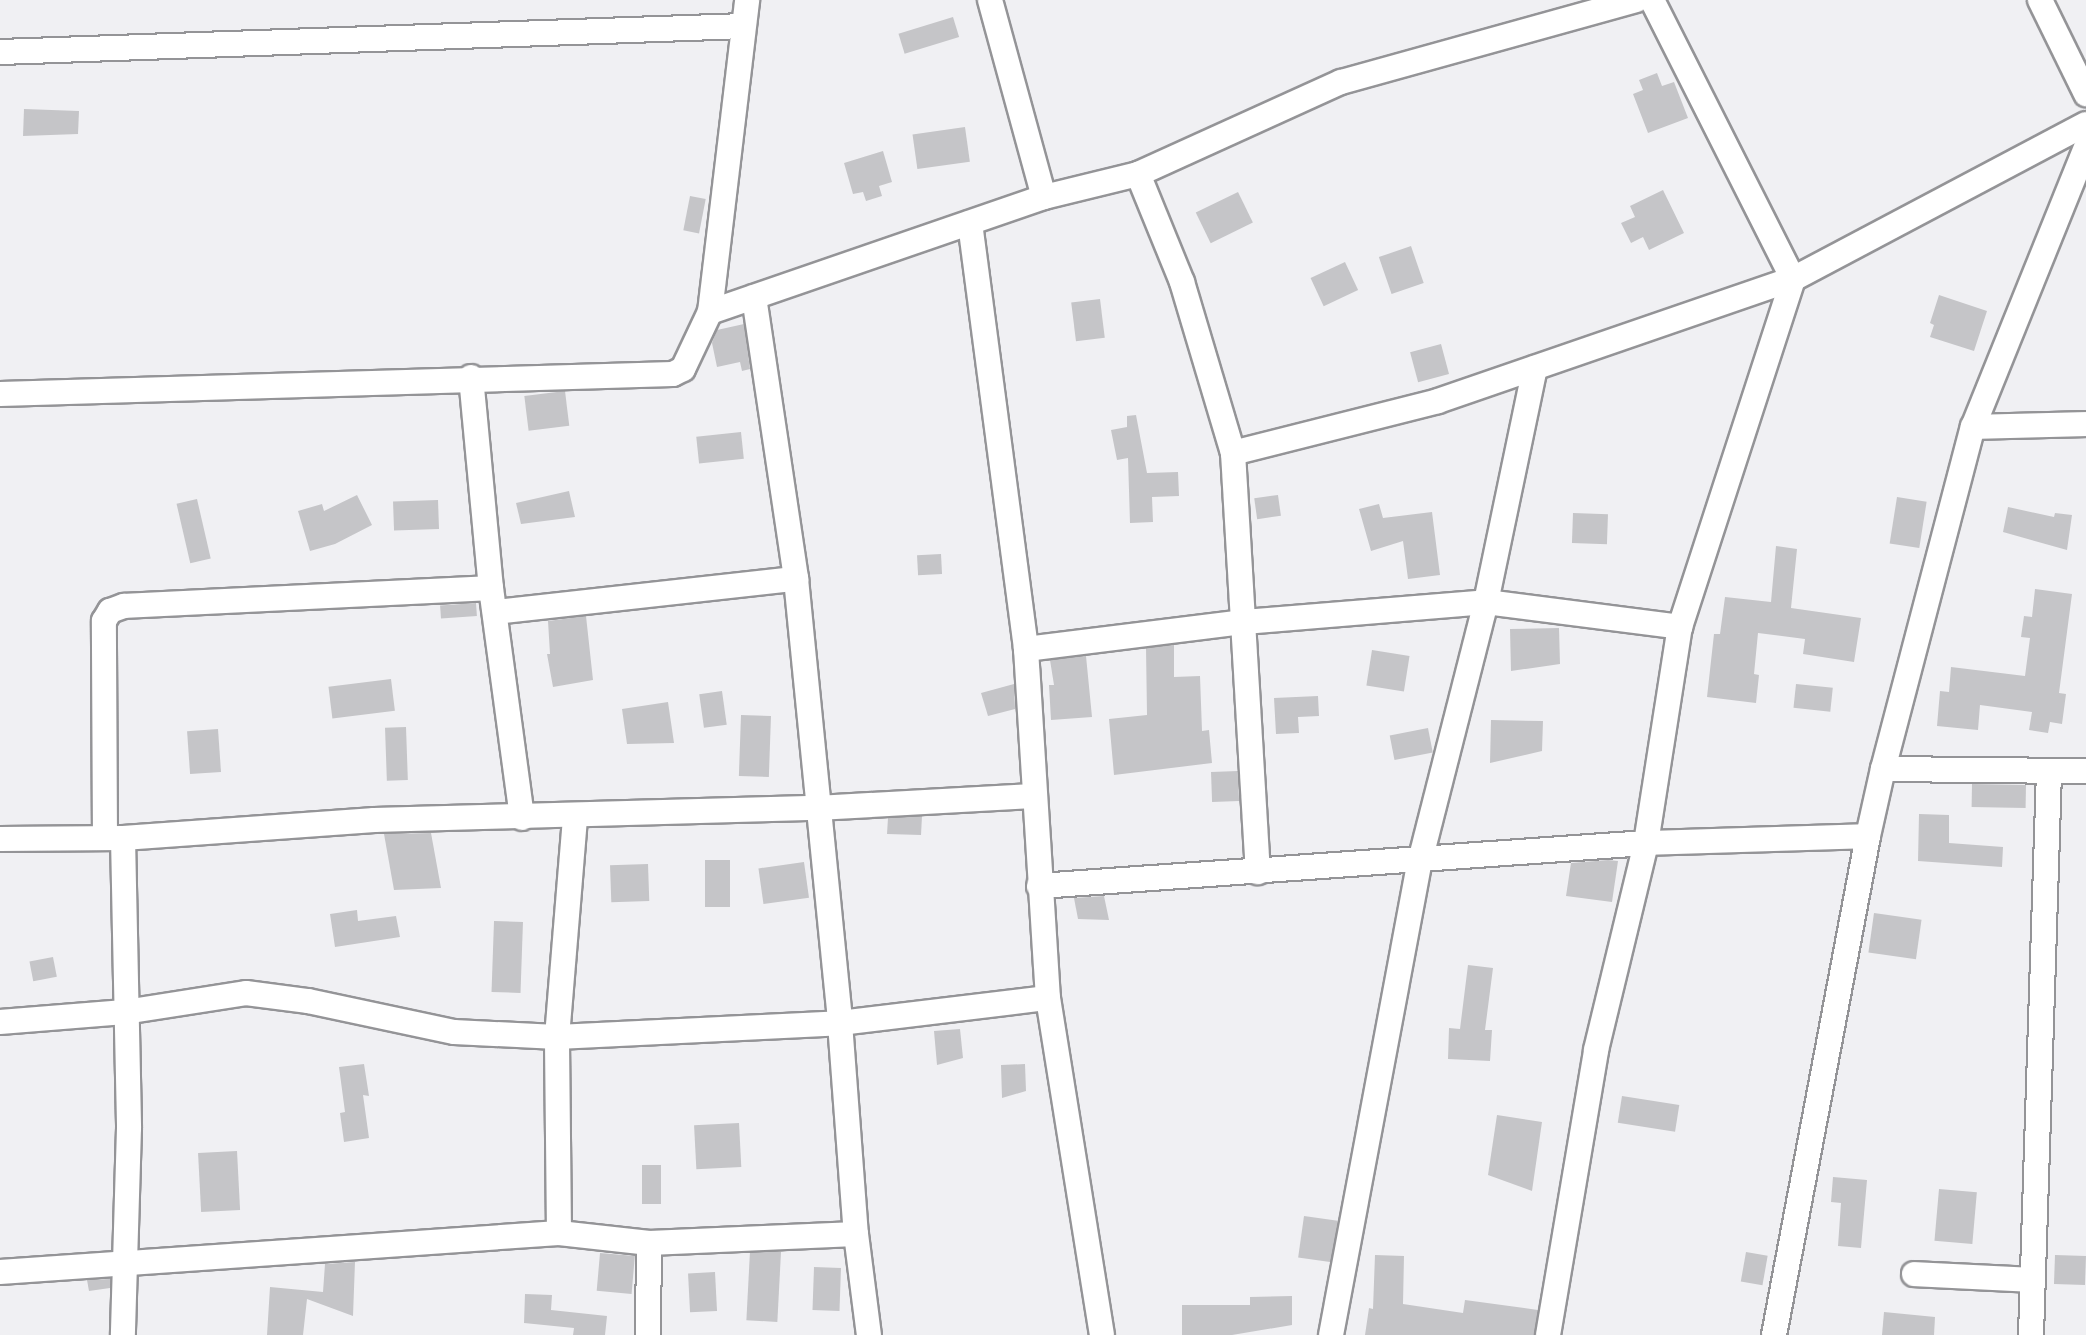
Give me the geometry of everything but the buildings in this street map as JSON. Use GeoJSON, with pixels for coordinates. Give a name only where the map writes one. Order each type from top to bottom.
{"type":"FeatureCollection","features":[{"type":"Feature","properties":{"kind":"street"},"geometry":{"type":"LineString","coordinates":[[0,394],[471,377],[673,374],[683,369],[710,312],[747,0]]}},
{"type":"Feature","properties":{"kind":"street"},"geometry":{"type":"LineString","coordinates":[[990,0],[1044,197]]}},
{"type":"Feature","properties":{"kind":"street"},"geometry":{"type":"LineString","coordinates":[[710,312],[1044,197],[1138,174],[1341,82],[1636,0]]}},
{"type":"Feature","properties":{"kind":"street"},"geometry":{"type":"LineString","coordinates":[[1548,1335],[1596,1050],[1646,843],[1680,627],[1792,279],[1652,0]]}},
{"type":"Feature","properties":{"kind":"street"},"geometry":{"type":"LineString","coordinates":[[2040,0],[2086,94]]}},
{"type":"Feature","properties":{"kind":"street"},"geometry":{"type":"LineString","coordinates":[[0,51],[743,26]]}},
{"type":"Feature","properties":{"kind":"street"},"geometry":{"type":"LineString","coordinates":[[1233,453],[1438,400],[1792,279],[2086,124]]}},
{"type":"Feature","properties":{"kind":"street"},"geometry":{"type":"LineString","coordinates":[[1774,1335],[1868,836],[1883,769],[1973,427],[2086,148]]}},
{"type":"Feature","properties":{"kind":"street"},"geometry":{"type":"LineString","coordinates":[[1138,174],[1182,282],[1233,453],[1258,872]]}},
{"type":"Feature","properties":{"kind":"street"},"geometry":{"type":"LineString","coordinates":[[970,223],[1026,649],[1033,796],[1048,998],[1102,1335]]}},
{"type":"Feature","properties":{"kind":"street"},"geometry":{"type":"LineString","coordinates":[[754,297],[796,579],[840,1023],[856,1234],[869,1335]]}},
{"type":"Feature","properties":{"kind":"street"},"geometry":{"type":"LineString","coordinates":[[1330,1335],[1420,861],[1486,602],[1535,368]]}},
{"type":"Feature","properties":{"kind":"street"},"geometry":{"type":"LineString","coordinates":[[471,377],[491,588],[522,818]]}},
{"type":"Feature","properties":{"kind":"street"},"geometry":{"type":"LineString","coordinates":[[1973,427],[2086,424]]}},
{"type":"Feature","properties":{"kind":"street"},"geometry":{"type":"LineString","coordinates":[[495,612],[796,579]]}},
{"type":"Feature","properties":{"kind":"street"},"geometry":{"type":"LineString","coordinates":[[123,1335],[129,1128],[104,621],[110,611],[124,606],[491,588]]}},
{"type":"Feature","properties":{"kind":"street"},"geometry":{"type":"LineString","coordinates":[[1026,649],[1244,622],[1486,602],[1680,627]]}},
{"type":"Feature","properties":{"kind":"street"},"geometry":{"type":"LineString","coordinates":[[1883,769],[2086,771]]}},
{"type":"Feature","properties":{"kind":"street"},"geometry":{"type":"LineString","coordinates":[[2031,1335],[2049,772]]}},
{"type":"Feature","properties":{"kind":"street"},"geometry":{"type":"LineString","coordinates":[[0,839],[114,838],[374,820],[575,817],[817,808],[1033,796]]}},
{"type":"Feature","properties":{"kind":"street"},"geometry":{"type":"LineString","coordinates":[[559,1233],[557,1037],[575,817]]}},
{"type":"Feature","properties":{"kind":"street"},"geometry":{"type":"LineString","coordinates":[[1039,886],[1420,861],[1646,843],[1868,836]]}},
{"type":"Feature","properties":{"kind":"street"},"geometry":{"type":"LineString","coordinates":[[0,1022],[125,1012],[246,993],[308,1001],[454,1032],[557,1037],[840,1023],[1048,998]]}},
{"type":"Feature","properties":{"kind":"street"},"geometry":{"type":"LineString","coordinates":[[0,1272],[124,1267],[559,1233],[649,1244],[856,1234]]}},
{"type":"Feature","properties":{"kind":"street"},"geometry":{"type":"LineString","coordinates":[[648,1335],[649,1244]]}},
{"type":"Feature","properties":{"kind":"street"},"geometry":{"type":"LineString","coordinates":[[1914,1274],[2032,1280]]}}]}
